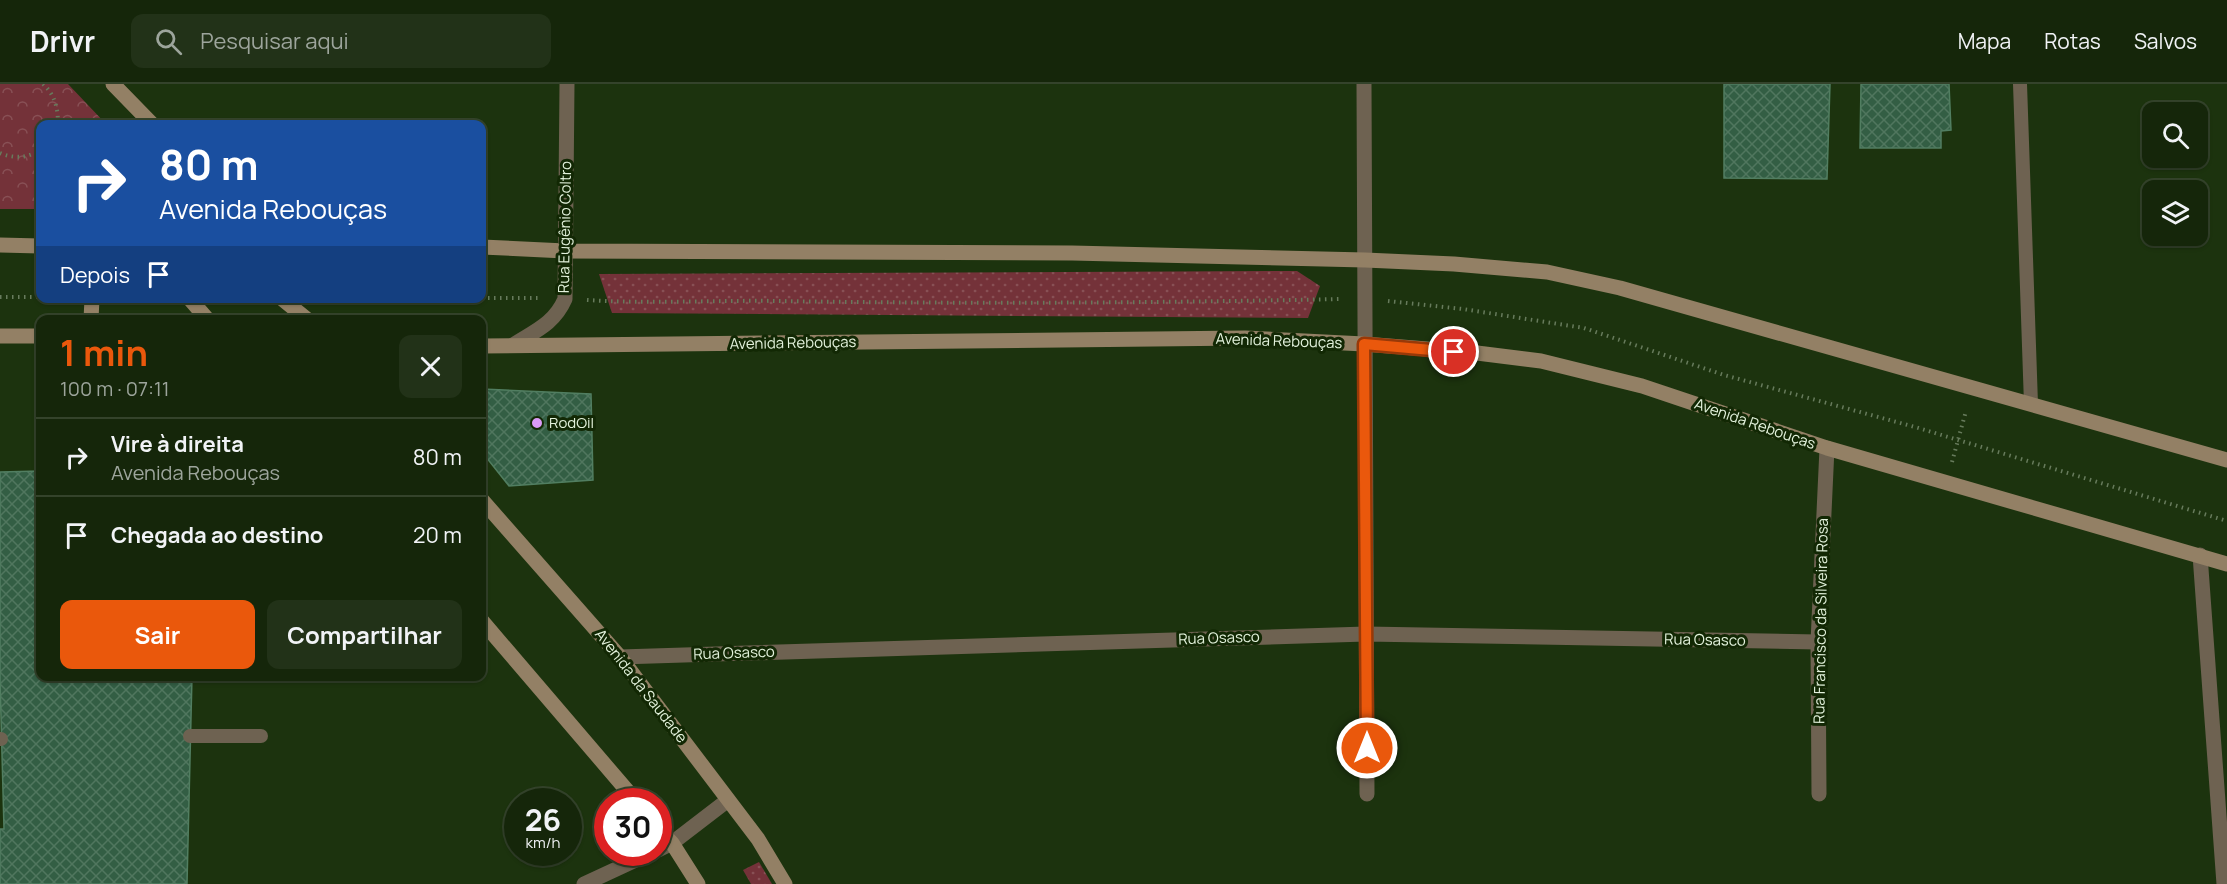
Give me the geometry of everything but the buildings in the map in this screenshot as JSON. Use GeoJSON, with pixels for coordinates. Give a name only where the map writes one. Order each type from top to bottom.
{"type":"FeatureCollection","features":[{"type":"Feature","properties":{"kind":"street"},"geometry":{"type":"LineString","coordinates":[[113,84],[148,120]]}},
{"type":"Feature","properties":{"kind":"street","name":"Rua Eugênio Coltro"},"geometry":{"type":"LineString","coordinates":[[513,345],[547,324],[559,313],[565,298],[567,84]]}},
{"type":"Feature","properties":{"kind":"street"},"geometry":{"type":"LineString","coordinates":[[1364,84],[1368,794]]}},
{"type":"Feature","properties":{"kind":"street"},"geometry":{"type":"LineString","coordinates":[[0,245],[36,246]]}},
{"type":"Feature","properties":{"kind":"street"},"geometry":{"type":"LineString","coordinates":[[486,247],[565,251],[1072,253],[1365,260],[1454,264],[1547,272],[1620,288],[2227,460]]}},
{"type":"Feature","properties":{"kind":"street"},"geometry":{"type":"LineString","coordinates":[[193,303],[204,315]]}},
{"type":"Feature","properties":{"kind":"street"},"geometry":{"type":"LineString","coordinates":[[287,303],[302,315]]}},
{"type":"Feature","properties":{"kind":"street"},"geometry":{"type":"LineString","coordinates":[[0,336],[36,336]]}},
{"type":"Feature","properties":{"kind":"street","name":"Avenida Rebouças"},"geometry":{"type":"LineString","coordinates":[[486,346],[1233,338],[1364,344],[1477,353],[1541,362],[1642,386],[1827,448],[2227,564]]}},
{"type":"Feature","properties":{"kind":"street","name":"Rua Francisco da Silveira Rosa"},"geometry":{"type":"LineString","coordinates":[[1819,794],[1818,642],[1827,448]]}},
{"type":"Feature","properties":{"kind":"street","name":"Avenida da Saudade"},"geometry":{"type":"LineString","coordinates":[[486,505],[620,657],[758,839],[785,884]]}},
{"type":"Feature","properties":{"kind":"street"},"geometry":{"type":"LineString","coordinates":[[2200,555],[2225,854],[2224,884]]}},
{"type":"Feature","properties":{"kind":"street"},"geometry":{"type":"LineString","coordinates":[[486,626],[625,788]]}},
{"type":"Feature","properties":{"kind":"street","name":"Rua Osasco"},"geometry":{"type":"LineString","coordinates":[[620,657],[1366,634],[1818,642]]}},
{"type":"Feature","properties":{"kind":"street"},"geometry":{"type":"LineString","coordinates":[[672,842],[728,800]]}},
{"type":"Feature","properties":{"kind":"street"},"geometry":{"type":"LineString","coordinates":[[672,855],[698,884]]}},
{"type":"Feature","properties":{"kind":"street"},"geometry":{"type":"LineString","coordinates":[[584,884],[623,866]]}},
{"type":"Feature","properties":{"kind":"lane"},"geometry":{"type":"LineString","coordinates":[[2020,84],[2031,404]]}},
{"type":"Feature","properties":{"kind":"lane"},"geometry":{"type":"LineString","coordinates":[[190,736],[261,736]]}},
{"type":"Feature","properties":{"kind":"path"},"geometry":{"type":"LineString","coordinates":[[43,84],[54,96],[58,120]]}},
{"type":"Feature","properties":{"kind":"path"},"geometry":{"type":"LineString","coordinates":[[0,153],[9,157],[22,157],[36,153]]}},
{"type":"Feature","properties":{"kind":"path"},"geometry":{"type":"LineString","coordinates":[[0,297],[36,297]]}},
{"type":"Feature","properties":{"kind":"path"},"geometry":{"type":"LineString","coordinates":[[1946,482],[1972,387]]}},
{"type":"Feature","properties":{"kind":"green space"},"geometry":{"type":"Polygon","coordinates":[[[0,84],[68,84],[102,120],[36,120],[36,209],[0,209],[0,84]]]}},
{"type":"Feature","properties":{"kind":"green space"},"geometry":{"type":"Polygon","coordinates":[[[1297,271],[1320,286],[1308,318],[612,313],[599,274],[1297,271]]]}},
{"type":"Feature","properties":{"kind":"green space"},"geometry":{"type":"Polygon","coordinates":[[[759,862],[772,884],[751,884],[743,870],[759,862]]]}},
{"type":"Feature","properties":{"kind":"place","name":"RodOil"},"geometry":{"type":"Point","coordinates":[537,423]}},
{"type":"Feature","properties":{"kind":"route"},"geometry":{"type":"LineString","coordinates":[[1367,748],[1364,344],[1454,352]]}}]}
